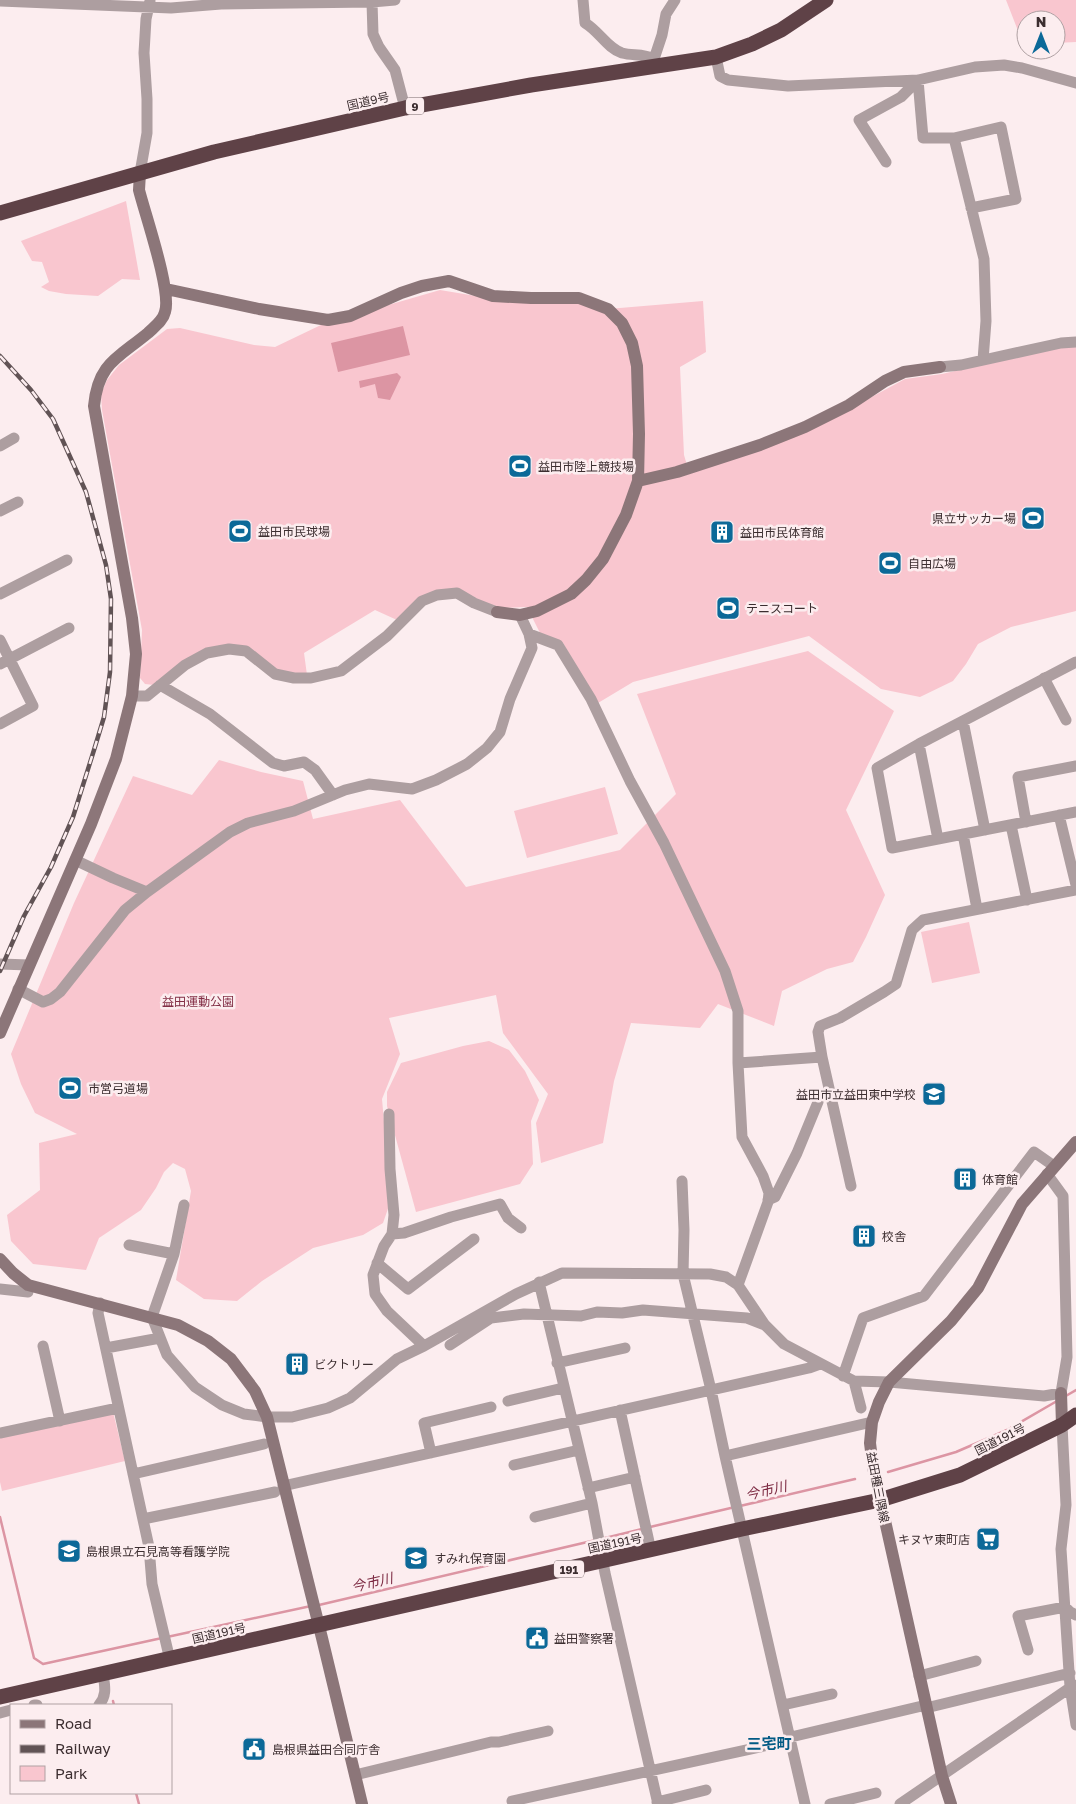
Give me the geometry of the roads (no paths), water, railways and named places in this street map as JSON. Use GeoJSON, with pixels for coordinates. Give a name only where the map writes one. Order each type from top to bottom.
{"type":"FeatureCollection","features":[{"type":"Feature","properties":{"kind":"highway","name":"国道9号"},"geometry":{"type":"LineString","coordinates":[[0,213],[214,152],[405,108],[655,62],[716,57],[752,44],[781,30],[826,0]]}},
{"type":"Feature","properties":{"kind":"highway","name":"国道191号"},"geometry":{"type":"LineString","coordinates":[[0,1697],[742,1529],[880,1500],[960,1475],[1062,1424],[1076,1415]]}},
{"type":"Feature","properties":{"kind":"street"},"geometry":{"type":"LineString","coordinates":[[0,1],[221,4],[395,0]]}},
{"type":"Feature","properties":{"kind":"street"},"geometry":{"type":"LineString","coordinates":[[583,0],[585,23],[594,28],[614,48],[623,53],[646,55],[655,62],[666,14],[675,0]]}},
{"type":"Feature","properties":{"kind":"street"},"geometry":{"type":"LineString","coordinates":[[372,2],[373,34],[379,47],[395,70],[405,108]]}},
{"type":"Feature","properties":{"kind":"street"},"geometry":{"type":"LineString","coordinates":[[0,1033],[75,860],[116,759],[132,696],[136,654],[132,618],[94,406],[100,377],[108,365],[157,325],[165,312],[166,289],[139,190],[147,133],[144,53],[149,4]]}},
{"type":"Feature","properties":{"kind":"street"},"geometry":{"type":"LineString","coordinates":[[716,57],[720,76],[728,80],[788,86],[918,80],[975,67],[1004,66],[1022,68],[1076,83]]}},
{"type":"Feature","properties":{"kind":"street"},"geometry":{"type":"LineString","coordinates":[[918,80],[923,138],[954,138],[1001,127],[1016,199],[971,208]]}},
{"type":"Feature","properties":{"kind":"street"},"geometry":{"type":"LineString","coordinates":[[886,162],[859,120],[901,97],[918,80]]}},
{"type":"Feature","properties":{"kind":"street"},"geometry":{"type":"LineString","coordinates":[[954,138],[984,260],[986,321],[983,360]]}},
{"type":"Feature","properties":{"kind":"street"},"geometry":{"type":"LineString","coordinates":[[132,696],[147,696],[185,664],[207,653],[229,649],[246,651],[274,674],[294,678],[311,678],[341,671],[387,636],[422,601],[438,595],[457,593],[474,603],[497,612],[520,615],[537,610],[571,594],[604,559],[626,515],[638,480],[637,366],[632,343],[622,322],[608,309],[594,303],[578,298],[493,296],[449,281],[422,286],[401,293],[350,316],[328,320],[260,309],[166,289]]}},
{"type":"Feature","properties":{"kind":"street"},"geometry":{"type":"LineString","coordinates":[[638,480],[677,472],[760,445],[805,427],[849,405],[885,381],[904,372],[961,365],[1061,343],[1076,342]]}},
{"type":"Feature","properties":{"kind":"street"},"geometry":{"type":"LineString","coordinates":[[0,446],[14,438]]}},
{"type":"Feature","properties":{"kind":"street"},"geometry":{"type":"LineString","coordinates":[[0,511],[18,502]]}},
{"type":"Feature","properties":{"kind":"street"},"geometry":{"type":"LineString","coordinates":[[0,594],[67,560]]}},
{"type":"Feature","properties":{"kind":"street"},"geometry":{"type":"LineString","coordinates":[[18,989],[43,1002],[51,999],[60,992],[125,910],[230,832],[248,824],[294,812],[345,790],[369,784],[412,789],[436,780],[467,764],[487,748],[500,732],[510,699],[532,648],[529,634],[520,615]]}},
{"type":"Feature","properties":{"kind":"street"},"geometry":{"type":"LineString","coordinates":[[5,661],[68,628]]}},
{"type":"Feature","properties":{"kind":"street"},"geometry":{"type":"LineString","coordinates":[[529,634],[558,645],[591,699],[630,780],[699,914],[725,971],[738,1011],[738,1063],[742,1137],[769,1193],[738,1285]]}},
{"type":"Feature","properties":{"kind":"street"},"geometry":{"type":"LineString","coordinates":[[0,640],[5,661],[33,706],[0,724]]}},
{"type":"Feature","properties":{"kind":"street"},"geometry":{"type":"LineString","coordinates":[[1076,662],[877,768],[892,848],[1076,812]]}},
{"type":"Feature","properties":{"kind":"street"},"geometry":{"type":"LineString","coordinates":[[1044,678],[1066,720]]}},
{"type":"Feature","properties":{"kind":"street"},"geometry":{"type":"LineString","coordinates":[[160,685],[210,714],[273,763],[284,766],[304,762],[314,770],[333,795]]}},
{"type":"Feature","properties":{"kind":"street"},"geometry":{"type":"LineString","coordinates":[[963,721],[985,830]]}},
{"type":"Feature","properties":{"kind":"street"},"geometry":{"type":"LineString","coordinates":[[919,744],[938,839]]}},
{"type":"Feature","properties":{"kind":"street"},"geometry":{"type":"LineString","coordinates":[[1026,822],[1018,777],[1076,766]]}},
{"type":"Feature","properties":{"kind":"street"},"geometry":{"type":"LineString","coordinates":[[1059,815],[1076,885]]}},
{"type":"Feature","properties":{"kind":"street"},"geometry":{"type":"LineString","coordinates":[[1011,825],[1028,900]]}},
{"type":"Feature","properties":{"kind":"street"},"geometry":{"type":"LineString","coordinates":[[963,834],[977,909]]}},
{"type":"Feature","properties":{"kind":"street"},"geometry":{"type":"LineString","coordinates":[[75,860],[147,892]]}},
{"type":"Feature","properties":{"kind":"street"},"geometry":{"type":"LineString","coordinates":[[851,1186],[822,1057],[818,1032],[820,1026],[840,1018],[896,984],[912,930],[923,920],[1076,890]]}},
{"type":"Feature","properties":{"kind":"street"},"geometry":{"type":"LineString","coordinates":[[0,964],[28,966]]}},
{"type":"Feature","properties":{"kind":"street"},"geometry":{"type":"LineString","coordinates":[[738,1063],[822,1057]]}},
{"type":"Feature","properties":{"kind":"street"},"geometry":{"type":"LineString","coordinates":[[768,1200],[775,1197],[797,1153],[818,1102]]}},
{"type":"Feature","properties":{"kind":"street"},"geometry":{"type":"LineString","coordinates":[[389,1114],[390,1169],[394,1215],[392,1234],[384,1246],[373,1275],[375,1294],[386,1311],[424,1346]]}},
{"type":"Feature","properties":{"kind":"street","name":"益田種三隅線"},"geometry":{"type":"LineString","coordinates":[[951,1804],[942,1776],[926,1708],[880,1500],[870,1443],[872,1422],[878,1402],[889,1382],[952,1321],[978,1288],[1022,1204],[1076,1142]]}},
{"type":"Feature","properties":{"kind":"street"},"geometry":{"type":"LineString","coordinates":[[861,1408],[849,1379],[864,1318],[924,1296],[1034,1152],[1051,1170],[1063,1196],[1067,1357],[1061,1393],[1066,1500],[1061,1549],[1076,1725]]}},
{"type":"Feature","properties":{"kind":"street"},"geometry":{"type":"LineString","coordinates":[[682,1181],[683,1274],[805,1804]]}},
{"type":"Feature","properties":{"kind":"street"},"geometry":{"type":"LineString","coordinates":[[392,1234],[404,1233],[451,1217],[500,1204],[508,1218],[521,1228]]}},
{"type":"Feature","properties":{"kind":"street"},"geometry":{"type":"LineString","coordinates":[[184,1205],[174,1254],[152,1317],[166,1355],[196,1388],[222,1405],[244,1414],[267,1417],[292,1417],[328,1408],[350,1398],[398,1359],[491,1307],[539,1282],[562,1273],[710,1274],[726,1277],[738,1285],[765,1325],[784,1344],[849,1379],[1044,1396],[1061,1393]]}},
{"type":"Feature","properties":{"kind":"street"},"geometry":{"type":"LineString","coordinates":[[377,1263],[408,1289],[474,1239]]}},
{"type":"Feature","properties":{"kind":"street"},"geometry":{"type":"LineString","coordinates":[[129,1246],[174,1254]]}},
{"type":"Feature","properties":{"kind":"street"},"geometry":{"type":"LineString","coordinates":[[0,1259],[28,1285],[178,1325],[208,1341],[230,1360],[255,1391],[267,1417],[279,1489],[319,1624],[362,1804]]}},
{"type":"Feature","properties":{"kind":"street"},"geometry":{"type":"LineString","coordinates":[[539,1282],[592,1503],[603,1561],[657,1803],[706,1790]]}},
{"type":"Feature","properties":{"kind":"street"},"geometry":{"type":"LineString","coordinates":[[0,1289],[28,1292],[28,1285]]}},
{"type":"Feature","properties":{"kind":"street"},"geometry":{"type":"LineString","coordinates":[[100,1303],[98,1313],[149,1547],[152,1584],[170,1660]]}},
{"type":"Feature","properties":{"kind":"street"},"geometry":{"type":"LineString","coordinates":[[450,1345],[491,1318],[524,1314],[581,1316],[597,1312],[622,1313],[643,1310],[747,1318],[765,1325]]}},
{"type":"Feature","properties":{"kind":"street"},"geometry":{"type":"LineString","coordinates":[[106,1348],[160,1338]]}},
{"type":"Feature","properties":{"kind":"street"},"geometry":{"type":"LineString","coordinates":[[44,1346],[60,1421]]}},
{"type":"Feature","properties":{"kind":"street"},"geometry":{"type":"LineString","coordinates":[[558,1363],[626,1348]]}},
{"type":"Feature","properties":{"kind":"street"},"geometry":{"type":"LineString","coordinates":[[143,1519],[820,1364]]}},
{"type":"Feature","properties":{"kind":"street"},"geometry":{"type":"LineString","coordinates":[[508,1401],[564,1388]]}},
{"type":"Feature","properties":{"kind":"street"},"geometry":{"type":"LineString","coordinates":[[431,1453],[424,1423],[491,1407]]}},
{"type":"Feature","properties":{"kind":"street"},"geometry":{"type":"LineString","coordinates":[[0,1433],[118,1408]]}},
{"type":"Feature","properties":{"kind":"street"},"geometry":{"type":"LineString","coordinates":[[620,1410],[651,1551]]}},
{"type":"Feature","properties":{"kind":"street"},"geometry":{"type":"LineString","coordinates":[[725,1456],[872,1422]]}},
{"type":"Feature","properties":{"kind":"street"},"geometry":{"type":"LineString","coordinates":[[133,1474],[264,1444]]}},
{"type":"Feature","properties":{"kind":"street"},"geometry":{"type":"LineString","coordinates":[[514,1465],[579,1450]]}},
{"type":"Feature","properties":{"kind":"street"},"geometry":{"type":"LineString","coordinates":[[588,1488],[635,1477]]}},
{"type":"Feature","properties":{"kind":"street"},"geometry":{"type":"LineString","coordinates":[[1066,1500],[1076,1485]]}},
{"type":"Feature","properties":{"kind":"street"},"geometry":{"type":"LineString","coordinates":[[1066,1500],[1076,1515]]}},
{"type":"Feature","properties":{"kind":"street"},"geometry":{"type":"LineString","coordinates":[[535,1516],[592,1503]]}},
{"type":"Feature","properties":{"kind":"street"},"geometry":{"type":"LineString","coordinates":[[1065,1607],[1076,1615]]}},
{"type":"Feature","properties":{"kind":"street"},"geometry":{"type":"LineString","coordinates":[[1028,1650],[1018,1616],[1065,1607]]}},
{"type":"Feature","properties":{"kind":"street"},"geometry":{"type":"LineString","coordinates":[[919,1676],[976,1662]]}},
{"type":"Feature","properties":{"kind":"street"},"geometry":{"type":"LineString","coordinates":[[99,1704],[104,1700],[106,1690],[103,1674]]}},
{"type":"Feature","properties":{"kind":"street"},"geometry":{"type":"LineString","coordinates":[[512,1801],[787,1741],[791,1737],[922,1706],[926,1708],[1072,1682]]}},
{"type":"Feature","properties":{"kind":"street"},"geometry":{"type":"LineString","coordinates":[[900,1804],[1072,1682]]}},
{"type":"Feature","properties":{"kind":"street"},"geometry":{"type":"LineString","coordinates":[[783,1705],[832,1694]]}},
{"type":"Feature","properties":{"kind":"street"},"geometry":{"type":"LineString","coordinates":[[355,1775],[491,1742],[548,1731]]}},
{"type":"Feature","properties":{"kind":"street"},"geometry":{"type":"LineString","coordinates":[[830,1804],[876,1793]]}},
{"type":"Feature","properties":{"kind":"waterway","name":"今市川"},"geometry":{"type":"LineString","coordinates":[[1064,1397],[1076,1390]]}},
{"type":"Feature","properties":{"kind":"waterway","name":"今市川"},"geometry":{"type":"LineString","coordinates":[[888,1472],[956,1452],[1007,1430],[1057,1401]]}},
{"type":"Feature","properties":{"kind":"waterway","name":"今市川"},"geometry":{"type":"LineString","coordinates":[[740,1506],[855,1479]]}},
{"type":"Feature","properties":{"kind":"waterway","name":"今市川"},"geometry":{"type":"LineString","coordinates":[[650,1527],[735,1507]]}},
{"type":"Feature","properties":{"kind":"waterway","name":"今市川"},"geometry":{"type":"LineString","coordinates":[[0,1517],[34,1658],[43,1664],[162,1638]]}},
{"type":"Feature","properties":{"kind":"waterway","name":"今市川"},"geometry":{"type":"LineString","coordinates":[[601,1539],[642,1529]]}},
{"type":"Feature","properties":{"kind":"waterway","name":"今市川"},"geometry":{"type":"LineString","coordinates":[[319,1605],[596,1540]]}},
{"type":"Feature","properties":{"kind":"waterway","name":"今市川"},"geometry":{"type":"LineString","coordinates":[[167,1637],[311,1606]]}},
{"type":"Feature","properties":{"kind":"waterway"},"geometry":{"type":"LineString","coordinates":[[136,1794],[139,1804]]}},
{"type":"Feature","properties":{"kind":"railway"},"geometry":{"type":"LineString","coordinates":[[0,356],[31,390],[53,419],[86,492],[106,565],[111,599],[110,672],[104,717],[73,817],[51,867],[24,916],[0,971]]}},
{"type":"Feature","properties":{"kind":"place","name":"益田市陸上競技場"},"geometry":{"type":"Point","coordinates":[520,466]}},
{"type":"Feature","properties":{"kind":"place","name":"県立サッカー場"},"geometry":{"type":"Point","coordinates":[1033,518]}},
{"type":"Feature","properties":{"kind":"place","name":"益田市民球場"},"geometry":{"type":"Point","coordinates":[240,531]}},
{"type":"Feature","properties":{"kind":"place","name":"益田市民体育館"},"geometry":{"type":"Point","coordinates":[722,532]}},
{"type":"Feature","properties":{"kind":"place","name":"自由広場"},"geometry":{"type":"Point","coordinates":[890,563]}},
{"type":"Feature","properties":{"kind":"place","name":"テニスコート"},"geometry":{"type":"Point","coordinates":[728,608]}},
{"type":"Feature","properties":{"kind":"place","name":"市営弓道場"},"geometry":{"type":"Point","coordinates":[70,1088]}},
{"type":"Feature","properties":{"kind":"place","name":"益田市立益田東中学校"},"geometry":{"type":"Point","coordinates":[934,1094]}},
{"type":"Feature","properties":{"kind":"place","name":"体育館"},"geometry":{"type":"Point","coordinates":[965,1179]}},
{"type":"Feature","properties":{"kind":"place","name":"校舎"},"geometry":{"type":"Point","coordinates":[864,1236]}},
{"type":"Feature","properties":{"kind":"place","name":"ビクトリー"},"geometry":{"type":"Point","coordinates":[297,1364]}},
{"type":"Feature","properties":{"kind":"place","name":"キヌヤ東町店"},"geometry":{"type":"Point","coordinates":[988,1539]}},
{"type":"Feature","properties":{"kind":"place","name":"島根県立石見高等看護学院"},"geometry":{"type":"Point","coordinates":[69,1551]}},
{"type":"Feature","properties":{"kind":"place","name":"すみれ保育園"},"geometry":{"type":"Point","coordinates":[416,1558]}},
{"type":"Feature","properties":{"kind":"place","name":"益田警察署"},"geometry":{"type":"Point","coordinates":[537,1638]}},
{"type":"Feature","properties":{"kind":"place","name":"島根県益田合同庁舎"},"geometry":{"type":"Point","coordinates":[254,1749]}},
{"type":"Feature","properties":{"kind":"district","name":"三宅町"},"geometry":{"type":"Point","coordinates":[769,1743]}},
{"type":"Feature","properties":{"kind":"park label","name":"益田運動公園"},"geometry":{"type":"Point","coordinates":[198,1001]}}]}
